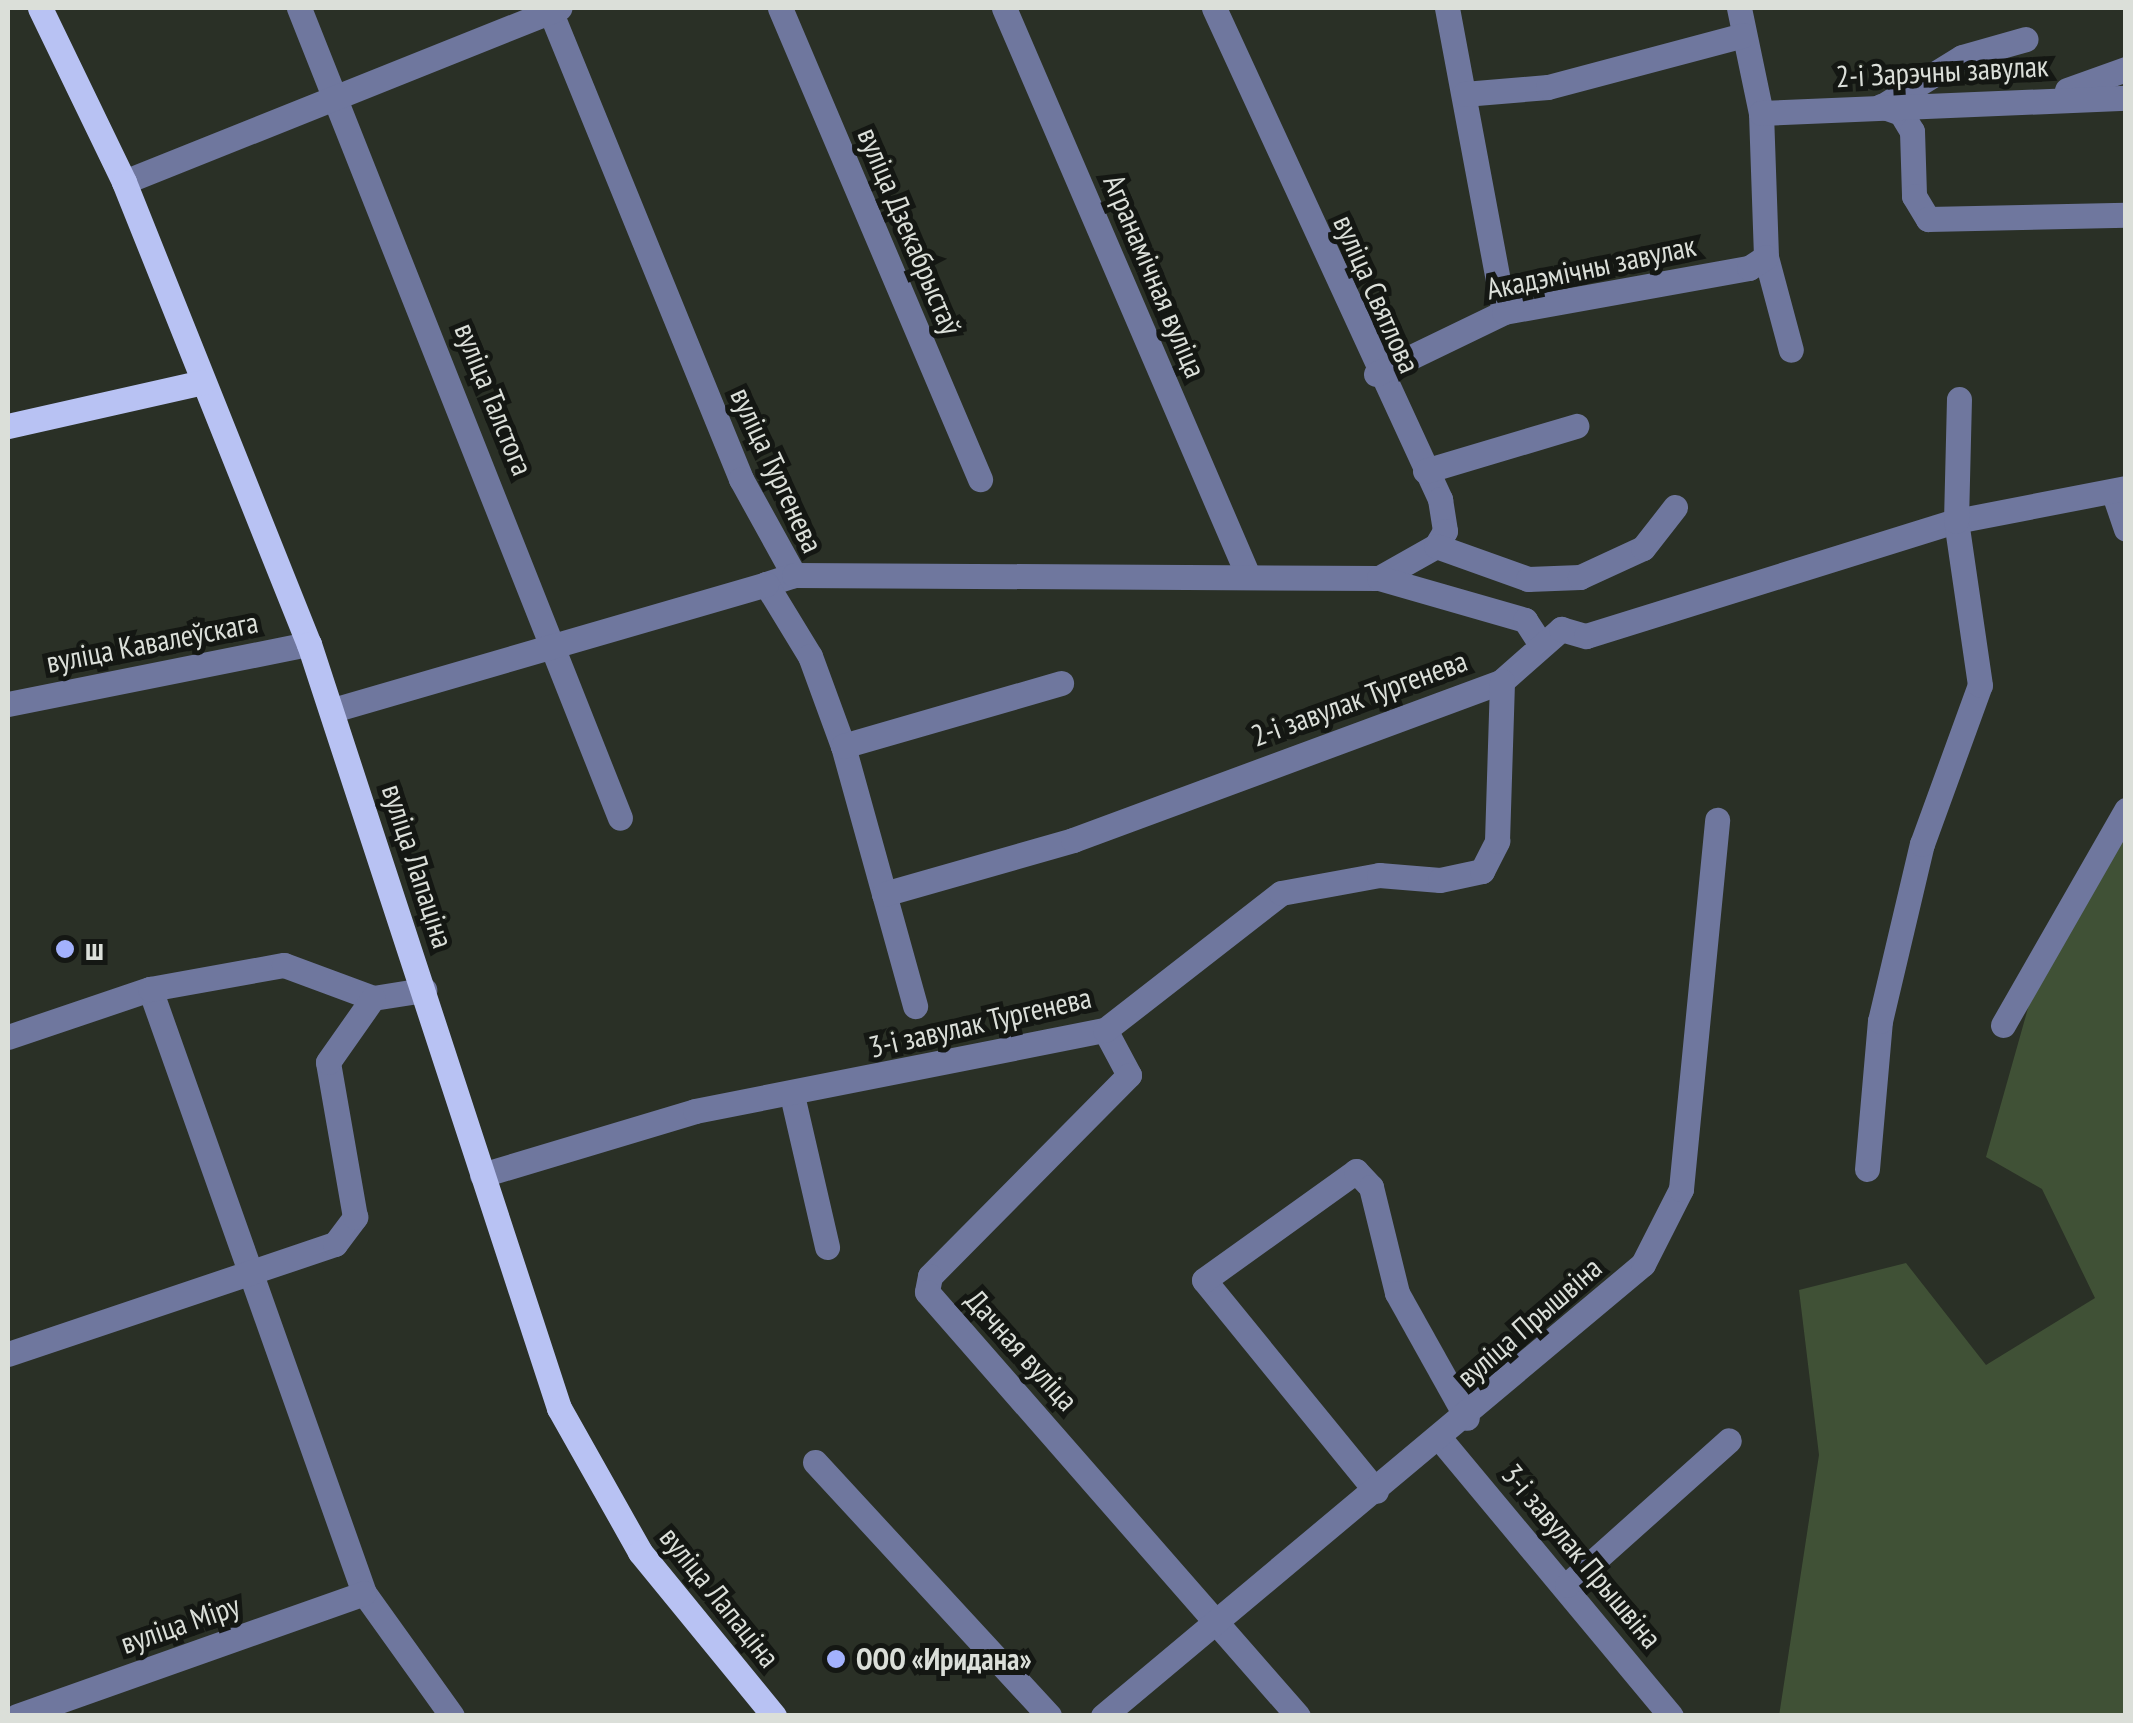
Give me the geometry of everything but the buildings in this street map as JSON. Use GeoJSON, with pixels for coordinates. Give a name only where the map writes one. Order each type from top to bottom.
{"type":"FeatureCollection","features":[{"type":"Feature","properties":{"kind":"main road","name":"вуліца Лапаціна"},"geometry":{"type":"LineString","coordinates":[[40,8],[124,182],[309,644],[482,1175],[590,1473],[687,1616],[774,1716]]}},
{"type":"Feature","properties":{"kind":"main road"},"geometry":{"type":"LineString","coordinates":[[8,426],[203,382]]}},
{"type":"Feature","properties":{"kind":"street","name":"вуліца Талстога"},"geometry":{"type":"LineString","coordinates":[[299,8],[339,98],[560,650],[620,818]]}},
{"type":"Feature","properties":{"kind":"street","name":"вуліца Дзекабрыстаў"},"geometry":{"type":"LineString","coordinates":[[780,8],[980,479]]}},
{"type":"Feature","properties":{"kind":"street","name":"Агранамічная вуліца"},"geometry":{"type":"LineString","coordinates":[[1004,8],[1246,571]]}},
{"type":"Feature","properties":{"kind":"street","name":"вуліца Святлова"},"geometry":{"type":"LineString","coordinates":[[1214,8],[1376,374],[1425,471],[1445,531],[1436,546]]}},
{"type":"Feature","properties":{"kind":"street"},"geometry":{"type":"LineString","coordinates":[[1447,8],[1504,312]]}},
{"type":"Feature","properties":{"kind":"street"},"geometry":{"type":"LineString","coordinates":[[1738,8],[1762,113],[1766,256],[1792,350]]}},
{"type":"Feature","properties":{"kind":"street"},"geometry":{"type":"LineString","coordinates":[[124,182],[553,9]]}},
{"type":"Feature","properties":{"kind":"street","name":"вуліца Тургенева"},"geometry":{"type":"LineString","coordinates":[[553,9],[741,479],[794,575],[766,584],[810,656],[843,746],[916,1006]]}},
{"type":"Feature","properties":{"kind":"street"},"geometry":{"type":"LineString","coordinates":[[1464,94],[1548,87],[1743,35]]}},
{"type":"Feature","properties":{"kind":"street"},"geometry":{"type":"LineString","coordinates":[[1881,106],[1962,57],[2026,40]]}},
{"type":"Feature","properties":{"kind":"street"},"geometry":{"type":"LineString","coordinates":[[2048,96],[2126,69]]}},
{"type":"Feature","properties":{"kind":"street","name":"2-і Зарэчны завулак"},"geometry":{"type":"LineString","coordinates":[[1762,113],[2048,96],[2126,98]]}},
{"type":"Feature","properties":{"kind":"street"},"geometry":{"type":"LineString","coordinates":[[1881,106],[1901,113],[1912,130],[1914,196],[1928,220],[2126,215]]}},
{"type":"Feature","properties":{"kind":"street","name":"Акадэмічны завулак"},"geometry":{"type":"LineString","coordinates":[[1376,374],[1504,312],[1749,268],[1766,256]]}},
{"type":"Feature","properties":{"kind":"street"},"geometry":{"type":"LineString","coordinates":[[1867,1169],[1880,1020],[1922,844],[1980,685],[1956,522],[1959,399]]}},
{"type":"Feature","properties":{"kind":"street"},"geometry":{"type":"LineString","coordinates":[[1425,471],[1576,426]]}},
{"type":"Feature","properties":{"kind":"street"},"geometry":{"type":"LineString","coordinates":[[794,575],[1246,571],[1379,578],[1526,620],[1538,640],[1561,629],[1586,636],[1956,522],[2119,490],[2126,529]]}},
{"type":"Feature","properties":{"kind":"street"},"geometry":{"type":"LineString","coordinates":[[1379,578],[1436,546],[1528,580],[1580,577],[1643,548],[1675,507]]}},
{"type":"Feature","properties":{"kind":"street"},"geometry":{"type":"LineString","coordinates":[[332,710],[560,650],[766,584]]}},
{"type":"Feature","properties":{"kind":"street","name":"2-і завулак Тургенева"},"geometry":{"type":"LineString","coordinates":[[884,894],[1073,840],[1502,681],[1538,640]]}},
{"type":"Feature","properties":{"kind":"street","name":"вуліца Кавалеўскага"},"geometry":{"type":"LineString","coordinates":[[8,704],[309,644]]}},
{"type":"Feature","properties":{"kind":"street","name":"3-і завулак Тургенева"},"geometry":{"type":"LineString","coordinates":[[482,1175],[694,1111],[792,1095],[1105,1030],[1281,893],[1380,875],[1440,880],[1482,871],[1497,841],[1502,681]]}},
{"type":"Feature","properties":{"kind":"street"},"geometry":{"type":"LineString","coordinates":[[843,746],[1061,683]]}},
{"type":"Feature","properties":{"kind":"street"},"geometry":{"type":"LineString","coordinates":[[2003,1024],[2126,810]]}},
{"type":"Feature","properties":{"kind":"street","name":"вуліца Прышвіна"},"geometry":{"type":"LineString","coordinates":[[1108,1714],[1468,1418],[1643,1264],[1681,1189],[1718,820]]}},
{"type":"Feature","properties":{"kind":"street"},"geometry":{"type":"LineString","coordinates":[[8,1037],[150,989],[284,964],[374,998],[424,990]]}},
{"type":"Feature","properties":{"kind":"street"},"geometry":{"type":"LineString","coordinates":[[150,989],[246,1276],[364,1593],[452,1716]]}},
{"type":"Feature","properties":{"kind":"street"},"geometry":{"type":"LineString","coordinates":[[8,1354],[335,1244],[355,1217],[328,1062],[374,998]]}},
{"type":"Feature","properties":{"kind":"street","name":"Дачная вуліца"},"geometry":{"type":"LineString","coordinates":[[1105,1030],[1130,1075],[930,1276],[928,1292],[1220,1621],[1298,1716]]}},
{"type":"Feature","properties":{"kind":"street"},"geometry":{"type":"LineString","coordinates":[[792,1095],[827,1246]]}},
{"type":"Feature","properties":{"kind":"street"},"geometry":{"type":"LineString","coordinates":[[1376,1491],[1204,1280],[1356,1172],[1371,1187],[1397,1293],[1468,1418]]}},
{"type":"Feature","properties":{"kind":"street","name":"3-і завулак Прышвіна"},"geometry":{"type":"LineString","coordinates":[[1441,1440],[1567,1585],[1671,1716]]}},
{"type":"Feature","properties":{"kind":"street"},"geometry":{"type":"LineString","coordinates":[[1567,1585],[1729,1440]]}},
{"type":"Feature","properties":{"kind":"street"},"geometry":{"type":"LineString","coordinates":[[815,1462],[1050,1716]]}},
{"type":"Feature","properties":{"kind":"street","name":"вуліца Міру"},"geometry":{"type":"LineString","coordinates":[[17,1716],[364,1593]]}},
{"type":"Feature","properties":{"kind":"green space"},"geometry":{"type":"Polygon","coordinates":[[[2125,837],[2125,1715],[1779,1716],[1819,1455],[1799,1290],[1906,1263],[1986,1365],[2095,1298],[2042,1189],[1986,1157],[2043,955],[2125,837]]]}},
{"type":"Feature","properties":{"kind":"place","name":"ш"},"geometry":{"type":"Point","coordinates":[65,949]}},
{"type":"Feature","properties":{"kind":"place","name":"ООО «Иридана»"},"geometry":{"type":"Point","coordinates":[836,1659]}}]}
